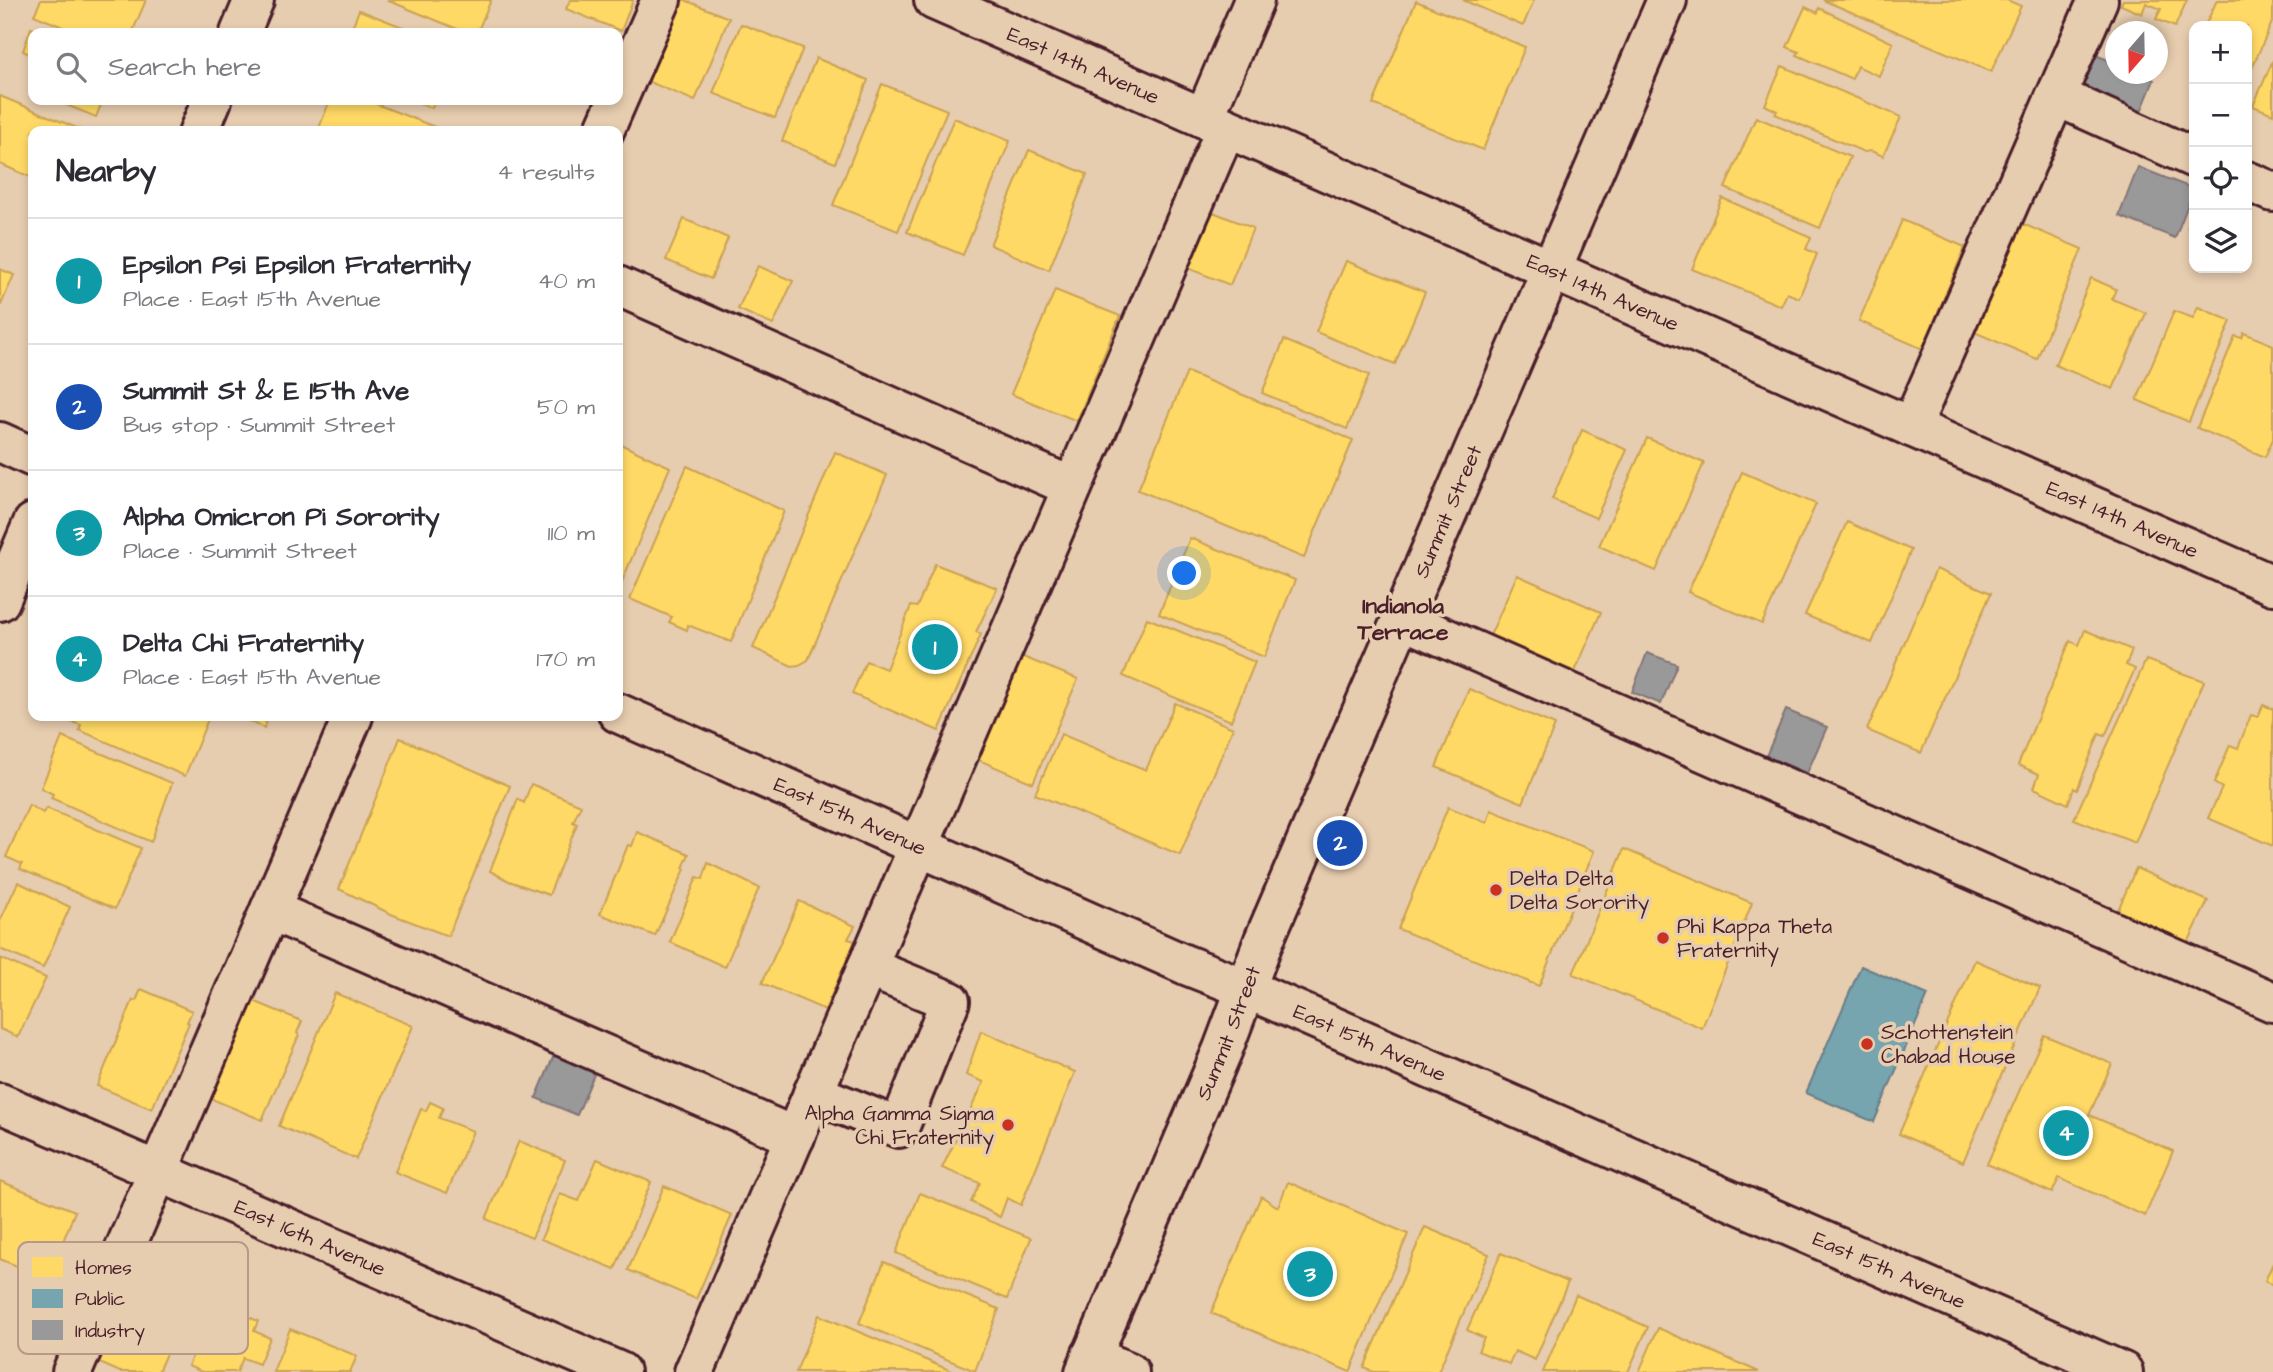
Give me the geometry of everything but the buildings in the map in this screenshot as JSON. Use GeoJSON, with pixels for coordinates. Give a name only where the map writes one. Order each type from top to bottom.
{"type":"FeatureCollection","features":[{"type":"Feature","properties":{"kind":"street"},"geometry":{"type":"LineString","coordinates":[[242,28],[254,0]]}},
{"type":"Feature","properties":{"kind":"street"},"geometry":{"type":"LineString","coordinates":[[623,87],[660,0]]}},
{"type":"Feature","properties":{"kind":"street","name":"East 14th Avenue"},"geometry":{"type":"LineString","coordinates":[[934,0],[2273,585]]}},
{"type":"Feature","properties":{"kind":"street"},"geometry":{"type":"LineString","coordinates":[[694,1372],[1072,487],[1215,123],[1255,0]]}},
{"type":"Feature","properties":{"kind":"street","name":"Summit Street"},"geometry":{"type":"LineString","coordinates":[[1088,1364],[1223,1048],[1245,988],[1667,0]]}},
{"type":"Feature","properties":{"kind":"street"},"geometry":{"type":"LineString","coordinates":[[1911,427],[2098,0]]}},
{"type":"Feature","properties":{"kind":"street"},"geometry":{"type":"LineString","coordinates":[[2056,96],[2189,156]]}},
{"type":"Feature","properties":{"kind":"street"},"geometry":{"type":"LineString","coordinates":[[201,126],[210,105]]}},
{"type":"Feature","properties":{"kind":"street"},"geometry":{"type":"LineString","coordinates":[[606,126],[615,105]]}},
{"type":"Feature","properties":{"kind":"street"},"geometry":{"type":"LineString","coordinates":[[2252,183],[2273,192]]}},
{"type":"Feature","properties":{"kind":"street"},"geometry":{"type":"LineString","coordinates":[[623,288],[1072,487]]}},
{"type":"Feature","properties":{"kind":"street"},"geometry":{"type":"LineString","coordinates":[[0,442],[28,455]]}},
{"type":"Feature","properties":{"kind":"street"},"geometry":{"type":"LineString","coordinates":[[0,601],[28,535]]}},
{"type":"Feature","properties":{"kind":"street"},"geometry":{"type":"LineString","coordinates":[[1402,619],[2273,1003]]}},
{"type":"Feature","properties":{"kind":"street","name":"East 15th Avenue"},"geometry":{"type":"LineString","coordinates":[[623,715],[1186,965],[1245,988],[2123,1372]]}},
{"type":"Feature","properties":{"kind":"street"},"geometry":{"type":"LineString","coordinates":[[128,1242],[351,721]]}},
{"type":"Feature","properties":{"kind":"street"},"geometry":{"type":"LineString","coordinates":[[270,910],[795,1137]]}},
{"type":"Feature","properties":{"kind":"street"},"geometry":{"type":"LineString","coordinates":[[813,1093],[899,1128],[950,1001],[867,967]]}},
{"type":"Feature","properties":{"kind":"street","name":"East 16th Avenue"},"geometry":{"type":"LineString","coordinates":[[0,1103],[620,1372]]}},
{"type":"Feature","properties":{"kind":"street"},"geometry":{"type":"LineString","coordinates":[[72,1372],[80,1354]]}},
{"type":"Feature","properties":{"kind":"street"},"geometry":{"type":"LineString","coordinates":[[1088,1364],[1129,1372]]}},
{"type":"Feature","properties":{"kind":"place","name":"Epsilon Psi Epsilon Fraternity"},"geometry":{"type":"Point","coordinates":[935,647]}},
{"type":"Feature","properties":{"kind":"place","name":"Summit St & E 15th Ave"},"geometry":{"type":"Point","coordinates":[1340,843]}},
{"type":"Feature","properties":{"kind":"place","name":"Delta Delta Delta Sorority"},"geometry":{"type":"Point","coordinates":[1496,890]}},
{"type":"Feature","properties":{"kind":"place","name":"Phi Kappa Theta Fraternity"},"geometry":{"type":"Point","coordinates":[1663,938]}},
{"type":"Feature","properties":{"kind":"place","name":"Schottenstein Chabad House"},"geometry":{"type":"Point","coordinates":[1867,1044]}},
{"type":"Feature","properties":{"kind":"place","name":"Alpha Gamma Sigma Chi Fraternity"},"geometry":{"type":"Point","coordinates":[1008,1125]}},
{"type":"Feature","properties":{"kind":"place","name":"Delta Chi Fraternity"},"geometry":{"type":"Point","coordinates":[2066,1133]}},
{"type":"Feature","properties":{"kind":"place","name":"Alpha Omicron Pi Sorority"},"geometry":{"type":"Point","coordinates":[1310,1274]}},
{"type":"Feature","properties":{"kind":"district","name":"Indianola Terrace"},"geometry":{"type":"Point","coordinates":[1403,619]}}]}
